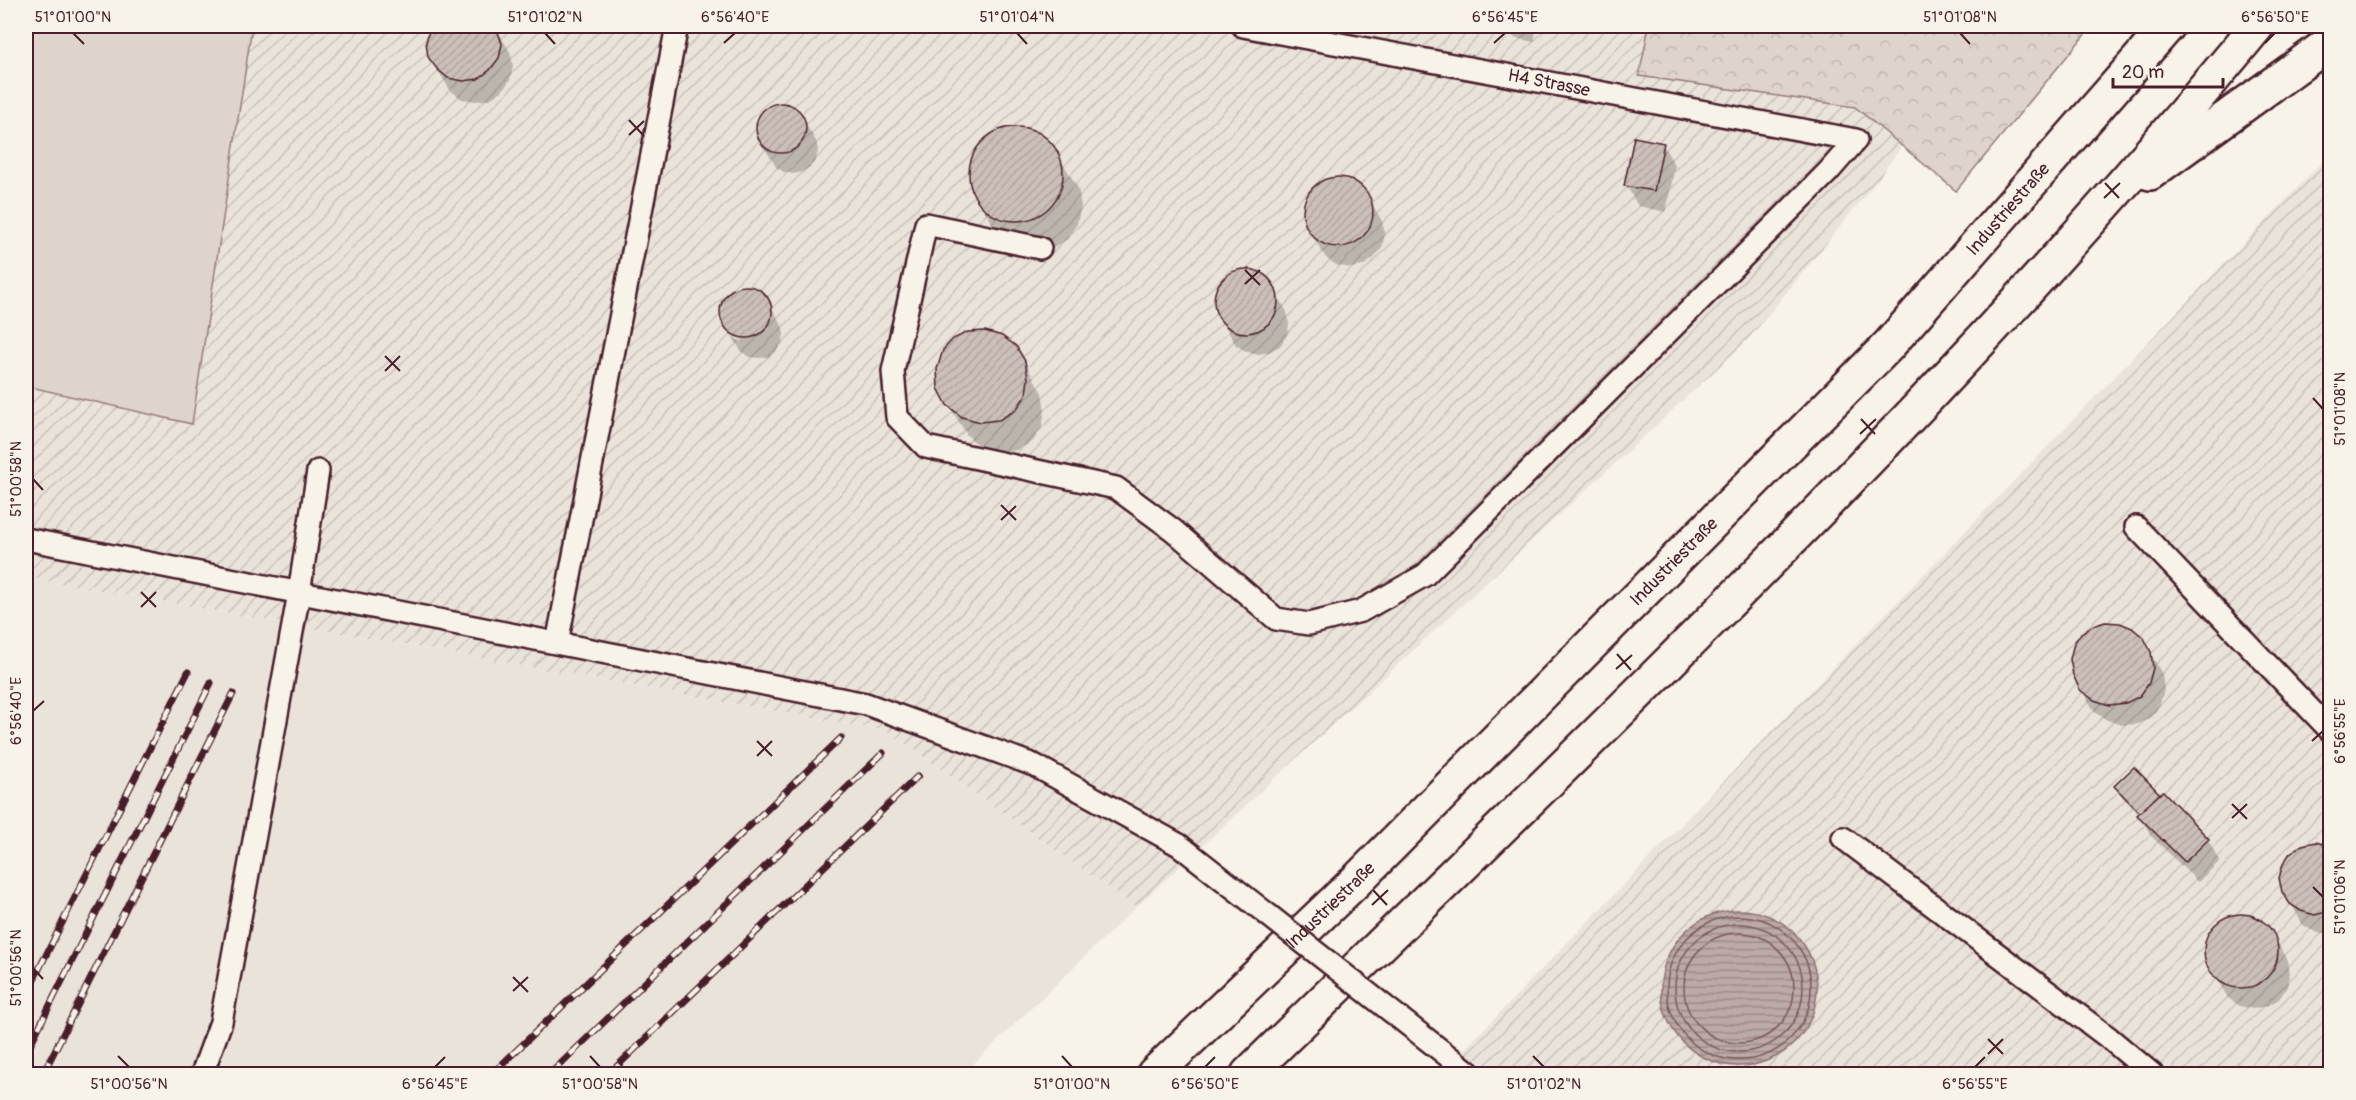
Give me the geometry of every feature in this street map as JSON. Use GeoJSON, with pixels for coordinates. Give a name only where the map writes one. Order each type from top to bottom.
{"type":"FeatureCollection","features":[{"type":"Feature","properties":{"kind":"highway","name":"Industriestraße"},"geometry":{"type":"LineString","coordinates":[[1155,1074],[1355,882],[1888,346],[2168,26]]}},
{"type":"Feature","properties":{"kind":"highway"},"geometry":{"type":"LineString","coordinates":[[1248,1074],[1761,570],[1937,390],[2107,204],[2257,26]]}},
{"type":"Feature","properties":{"kind":"highway"},"geometry":{"type":"LineString","coordinates":[[2107,204],[2331,40]]}},
{"type":"Feature","properties":{"kind":"lane"},"geometry":{"type":"LineString","coordinates":[[557,643],[677,26]]}},
{"type":"Feature","properties":{"kind":"lane","name":"H4 Strasse"},"geometry":{"type":"LineString","coordinates":[[1040,248],[926,224],[893,371],[897,417],[926,447],[1116,488],[1173,530],[1276,619],[1309,624],[1361,612],[1425,575],[1828,172],[1856,140],[1243,26]]}},
{"type":"Feature","properties":{"kind":"lane"},"geometry":{"type":"LineString","coordinates":[[202,1074],[221,1022],[299,592],[318,471]]}},
{"type":"Feature","properties":{"kind":"lane"},"geometry":{"type":"LineString","coordinates":[[2136,527],[2331,730]]}},
{"type":"Feature","properties":{"kind":"lane"},"geometry":{"type":"LineString","coordinates":[[26,539],[866,704],[1034,765],[1179,845],[1471,1074]]}},
{"type":"Feature","properties":{"kind":"lane"},"geometry":{"type":"LineString","coordinates":[[1844,838],[2109,1038],[2152,1074]]}},
{"type":"Feature","properties":{"kind":"shaded area"},"geometry":{"type":"Polygon","coordinates":[[[26,26],[1988,26],[1873,186],[1747,341],[1136,907],[887,731],[26,577],[26,26]]]}},
{"type":"Feature","properties":{"kind":"shaded area"},"geometry":{"type":"Polygon","coordinates":[[[2330,154],[2330,1074],[1485,1074],[1460,1054],[2330,154]]]}},
{"type":"Feature","properties":{"kind":"shaded area"},"geometry":{"type":"Polygon","coordinates":[[[26,577],[887,731],[1136,907],[963,1074],[26,1074],[26,577]]]}},
{"type":"Feature","properties":{"kind":"green space"},"geometry":{"type":"Polygon","coordinates":[[[26,26],[252,26],[192,424],[26,386],[26,26]]]}},
{"type":"Feature","properties":{"kind":"green space"},"geometry":{"type":"Polygon","coordinates":[[[1649,26],[2092,26],[1956,191],[1855,107],[1639,76],[1649,26]]]}},
{"type":"Feature","properties":{"kind":"water"},"geometry":{"type":"Polygon","coordinates":[[[1739,910],[1769,916],[1794,933],[1811,958],[1817,988],[1811,1018],[1794,1043],[1769,1060],[1739,1066],[1709,1060],[1684,1043],[1667,1018],[1661,988],[1667,958],[1684,933],[1709,916],[1739,910]]]}},
{"type":"Feature","properties":{"kind":"building"},"geometry":{"type":"Polygon","coordinates":[[[430,26],[496,26],[502,44],[499,58],[490,70],[478,79],[463,81],[448,78],[428,57],[426,42],[430,26]]]}},
{"type":"Feature","properties":{"kind":"building"},"geometry":{"type":"Polygon","coordinates":[[[776,103],[786,103],[799,110],[806,123],[806,133],[799,146],[786,153],[776,153],[767,149],[760,142],[756,133],[756,123],[760,114],[767,107],[776,103]]]}},
{"type":"Feature","properties":{"kind":"building"},"geometry":{"type":"Polygon","coordinates":[[[1016,127],[1034,130],[1049,141],[1060,156],[1063,174],[1060,192],[1049,207],[1034,218],[1016,221],[998,218],[983,207],[972,192],[969,174],[972,156],[983,141],[998,130],[1016,127]]]}},
{"type":"Feature","properties":{"kind":"building"},"geometry":{"type":"Polygon","coordinates":[[[1634,137],[1664,143],[1654,191],[1624,186],[1634,137]]]}},
{"type":"Feature","properties":{"kind":"building"},"geometry":{"type":"Polygon","coordinates":[[[1345,177],[1358,183],[1367,192],[1371,198],[1373,212],[1371,226],[1363,237],[1352,245],[1331,247],[1313,237],[1305,226],[1303,205],[1313,187],[1324,179],[1345,177]]]}},
{"type":"Feature","properties":{"kind":"building"},"geometry":{"type":"Polygon","coordinates":[[[1246,269],[1258,271],[1269,278],[1276,289],[1278,301],[1276,313],[1269,324],[1258,331],[1246,333],[1234,331],[1223,324],[1216,313],[1214,301],[1216,289],[1223,278],[1234,271],[1246,269]]]}},
{"type":"Feature","properties":{"kind":"building"},"geometry":{"type":"Polygon","coordinates":[[[741,286],[751,286],[760,290],[768,298],[772,312],[768,326],[760,334],[751,338],[741,338],[732,334],[724,326],[720,317],[720,307],[724,298],[732,290],[741,286]]]}},
{"type":"Feature","properties":{"kind":"building"},"geometry":{"type":"Polygon","coordinates":[[[985,331],[1002,336],[1016,346],[1025,361],[1028,378],[1026,395],[1016,410],[999,420],[980,422],[962,417],[947,405],[938,388],[937,369],[943,350],[953,339],[968,332],[985,331]]]}},
{"type":"Feature","properties":{"kind":"building"},"geometry":{"type":"Polygon","coordinates":[[[2105,622],[2120,623],[2132,628],[2144,638],[2151,652],[2153,668],[2149,683],[2140,696],[2126,703],[2109,705],[2094,700],[2080,690],[2073,675],[2070,659],[2074,643],[2081,633],[2105,622]]]}},
{"type":"Feature","properties":{"kind":"building"},"geometry":{"type":"Polygon","coordinates":[[[2134,767],[2160,794],[2140,813],[2114,786],[2134,767]]]}},
{"type":"Feature","properties":{"kind":"building"},"geometry":{"type":"Polygon","coordinates":[[[2163,791],[2209,839],[2185,862],[2137,815],[2163,791]]]}},
{"type":"Feature","properties":{"kind":"building"},"geometry":{"type":"Polygon","coordinates":[[[2316,842],[2330,846],[2330,911],[2315,915],[2301,911],[2290,904],[2282,892],[2279,878],[2283,864],[2290,853],[2302,845],[2316,842]]]}},
{"type":"Feature","properties":{"kind":"building"},"geometry":{"type":"Polygon","coordinates":[[[2241,914],[2262,920],[2272,930],[2278,951],[2272,972],[2262,982],[2241,988],[2220,982],[2210,972],[2204,951],[2210,930],[2220,920],[2241,914]]]}},
{"type":"Feature","properties":{"kind":"railway"},"geometry":{"type":"LineString","coordinates":[[26,995],[188,672]]}},
{"type":"Feature","properties":{"kind":"railway"},"geometry":{"type":"LineString","coordinates":[[26,1053],[211,683]]}},
{"type":"Feature","properties":{"kind":"railway"},"geometry":{"type":"LineString","coordinates":[[43,1074],[233,694]]}},
{"type":"Feature","properties":{"kind":"railway"},"geometry":{"type":"LineString","coordinates":[[492,1074],[841,738]]}},
{"type":"Feature","properties":{"kind":"railway"},"geometry":{"type":"LineString","coordinates":[[550,1074],[883,753]]}},
{"type":"Feature","properties":{"kind":"railway"},"geometry":{"type":"LineString","coordinates":[[609,1074],[918,776]]}}]}
